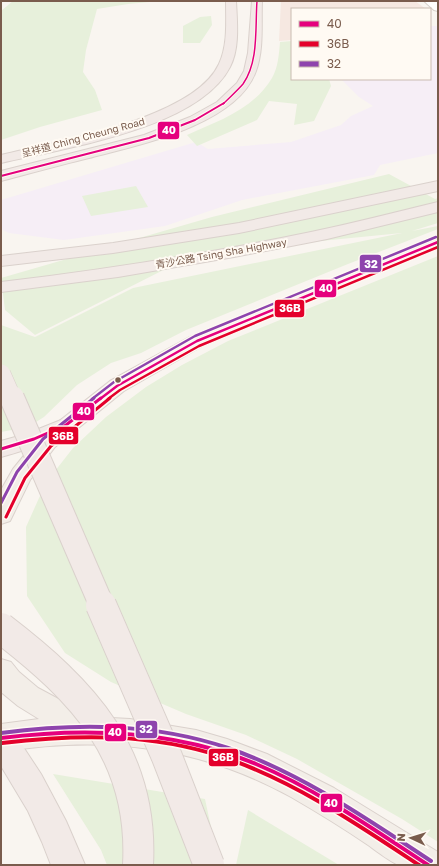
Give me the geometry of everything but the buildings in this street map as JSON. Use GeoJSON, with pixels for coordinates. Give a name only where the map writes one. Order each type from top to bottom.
{"type":"FeatureCollection","features":[{"type":"Feature","properties":{"kind":"highway","name":"呈祥道 Ching Cheung Road"},"geometry":{"type":"LineString","coordinates":[[1,159],[127,127],[168,112],[200,94],[219,75],[225,66],[230,40],[231,1]]}},
{"type":"Feature","properties":{"kind":"highway","name":"呈祥道 Ching Cheung Road"},"geometry":{"type":"LineString","coordinates":[[1,176],[112,149],[149,138],[180,126],[222,105],[242,85],[250,71],[254,52],[257,1]]}},
{"type":"Feature","properties":{"kind":"highway","name":"青沙公路 Tsing Sha Highway"},"geometry":{"type":"LineString","coordinates":[[1,261],[113,248],[240,228],[438,186]]}},
{"type":"Feature","properties":{"kind":"highway","name":"青沙公路 Tsing Sha Highway"},"geometry":{"type":"LineString","coordinates":[[1,287],[122,271],[257,247],[313,236],[438,207]]}},
{"type":"Feature","properties":{"kind":"highway"},"geometry":{"type":"LineString","coordinates":[[1,374],[167,757],[209,865]]}},
{"type":"Feature","properties":{"kind":"highway"},"geometry":{"type":"LineString","coordinates":[[1,449],[34,439],[66,425]]}},
{"type":"Feature","properties":{"kind":"highway"},"geometry":{"type":"LineString","coordinates":[[1,628],[68,684],[88,706],[107,734],[123,770],[135,805],[139,832],[138,865]]}},
{"type":"Feature","properties":{"kind":"highway"},"geometry":{"type":"LineString","coordinates":[[1,739],[38,797],[63,850]]}},
{"type":"Feature","properties":{"kind":"main road"},"geometry":{"type":"LineString","coordinates":[[1,515],[11,493],[32,459],[47,442],[66,425],[117,386],[158,361],[196,341],[438,242]]}},
{"type":"Feature","properties":{"kind":"main road"},"geometry":{"type":"LineString","coordinates":[[1,671],[6,678],[27,696],[86,729]]}},
{"type":"Feature","properties":{"kind":"main road"},"geometry":{"type":"LineString","coordinates":[[1,739],[86,729],[130,732],[177,740],[214,749],[255,764],[291,780],[331,803],[428,865]]}},
{"type":"Feature","properties":{"kind":"street"},"geometry":{"type":"LineString","coordinates":[[429,1],[438,8]]}},
{"type":"Feature","properties":{"kind":"shaded area"},"geometry":{"type":"Polygon","coordinates":[[[281,1],[415,1],[425,8],[291,8],[291,40],[279,41],[281,1]]]}},
{"type":"Feature","properties":{"kind":"shaded area"},"geometry":{"type":"Polygon","coordinates":[[[431,26],[438,26],[438,153],[380,165],[374,175],[242,200],[165,226],[64,240],[9,233],[1,229],[1,200],[196,142],[208,149],[291,142],[341,125],[351,116],[373,106],[359,97],[342,80],[431,80],[431,26]]]}},
{"type":"Feature","properties":{"kind":"green space"},"geometry":{"type":"Polygon","coordinates":[[[13,1],[160,1],[97,9],[86,50],[83,72],[95,90],[102,110],[40,127],[1,140],[1,11],[13,1]]]}},
{"type":"Feature","properties":{"kind":"green space"},"geometry":{"type":"Polygon","coordinates":[[[211,16],[212,25],[200,43],[183,43],[183,26],[200,17],[211,16]]]}},
{"type":"Feature","properties":{"kind":"green space"},"geometry":{"type":"Polygon","coordinates":[[[291,41],[291,80],[329,80],[331,86],[314,121],[294,125],[297,104],[269,101],[257,120],[197,146],[187,135],[234,113],[255,98],[264,89],[276,70],[280,42],[291,41]]]}},
{"type":"Feature","properties":{"kind":"green space"},"geometry":{"type":"Polygon","coordinates":[[[389,174],[435,199],[438,198],[438,223],[412,231],[438,226],[438,229],[186,330],[141,353],[111,363],[77,385],[44,417],[28,427],[1,432],[1,325],[35,337],[133,288],[402,233],[197,253],[35,335],[5,310],[1,278],[212,217],[389,174]]]}},
{"type":"Feature","properties":{"kind":"green space"},"geometry":{"type":"Polygon","coordinates":[[[136,186],[148,207],[91,216],[82,196],[136,186]]]}},
{"type":"Feature","properties":{"kind":"green space"},"geometry":{"type":"Polygon","coordinates":[[[438,256],[438,842],[402,819],[297,759],[246,735],[186,714],[111,682],[65,653],[27,596],[26,527],[39,498],[55,471],[73,448],[106,417],[146,387],[182,365],[228,341],[438,256]]]}},
{"type":"Feature","properties":{"kind":"green space"},"geometry":{"type":"Polygon","coordinates":[[[53,774],[205,799],[219,865],[107,865],[101,850],[53,774]]]}},
{"type":"Feature","properties":{"kind":"green space"},"geometry":{"type":"Polygon","coordinates":[[[248,810],[339,865],[236,865],[248,810]]]}},
{"type":"Feature","properties":{"kind":"transit line","name":"40"},"geometry":{"type":"LineString","coordinates":[[1,176],[149,138],[195,120],[222,105],[242,85],[250,71],[254,53],[257,1]]}},
{"type":"Feature","properties":{"kind":"transit line","name":"32"},"geometry":{"type":"LineString","coordinates":[[1,503],[17,472],[43,439],[114,382],[195,336],[436,237]]}},
{"type":"Feature","properties":{"kind":"transit line","name":"40"},"geometry":{"type":"LineString","coordinates":[[1,449],[34,439],[66,425],[117,386],[197,341],[438,242]]}},
{"type":"Feature","properties":{"kind":"transit line","name":"36B"},"geometry":{"type":"LineString","coordinates":[[6,517],[25,478],[51,446],[120,390],[199,346],[438,247]]}},
{"type":"Feature","properties":{"kind":"transit line","name":"32"},"geometry":{"type":"LineString","coordinates":[[1,733],[66,726],[132,728],[164,732],[197,739],[228,748],[259,760],[304,782],[368,820],[431,861]]}},
{"type":"Feature","properties":{"kind":"transit line","name":"40"},"geometry":{"type":"LineString","coordinates":[[1,738],[66,732],[130,733],[162,737],[225,753],[279,774],[323,798],[428,865]]}},
{"type":"Feature","properties":{"kind":"transit line","name":"36B"},"geometry":{"type":"LineString","coordinates":[[2,743],[66,737],[98,736],[130,738],[193,748],[224,757],[276,779],[318,801],[419,865]]}}]}
